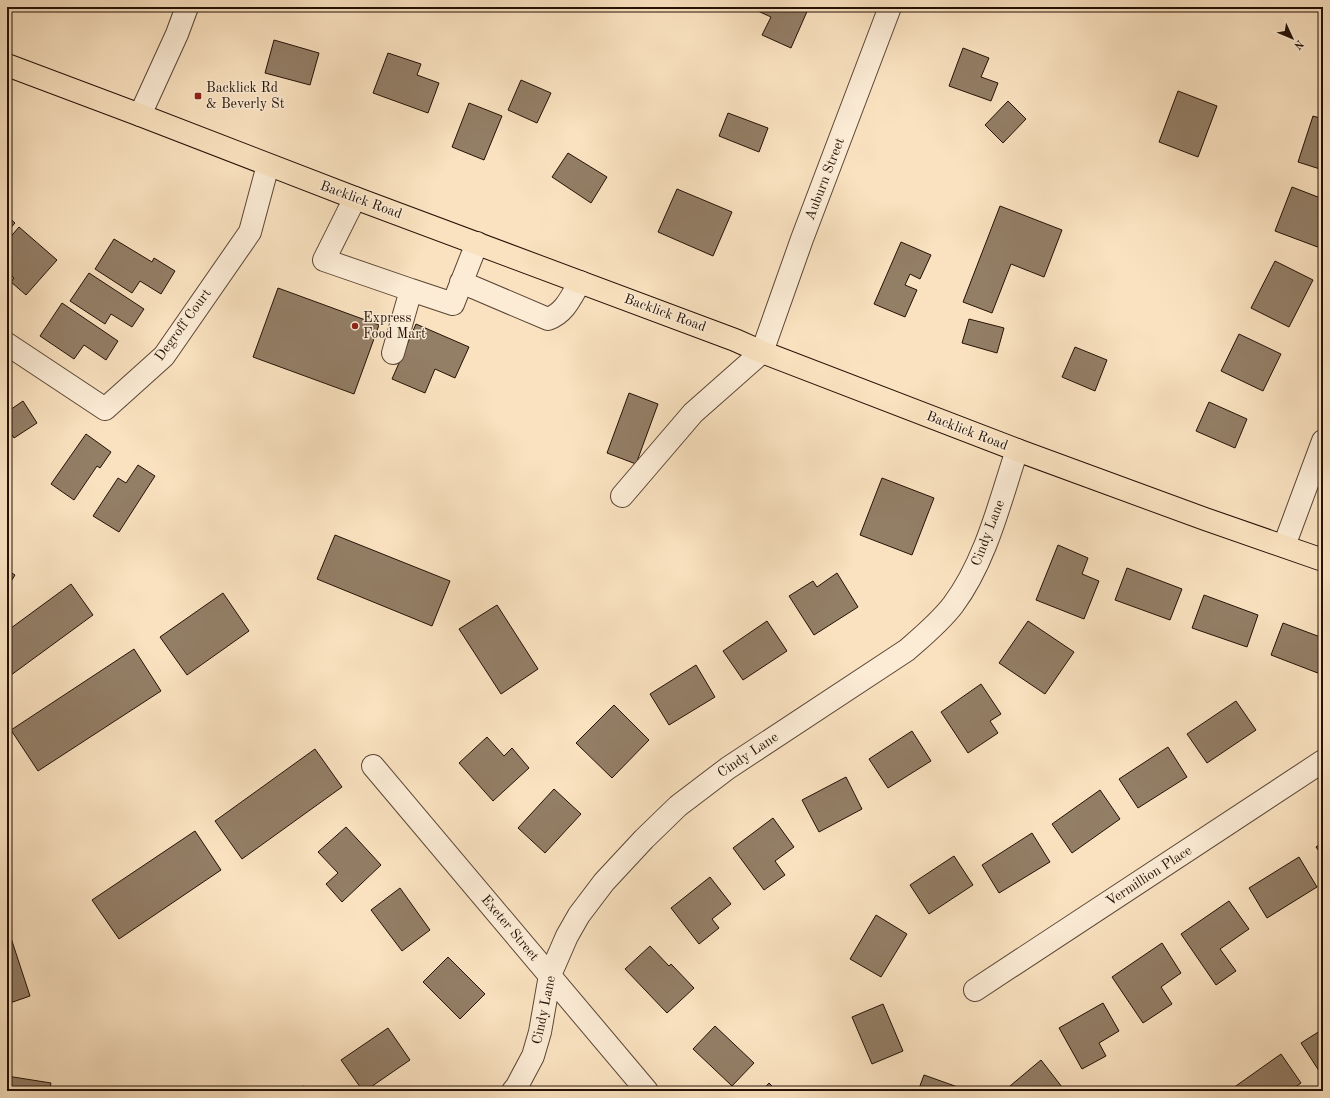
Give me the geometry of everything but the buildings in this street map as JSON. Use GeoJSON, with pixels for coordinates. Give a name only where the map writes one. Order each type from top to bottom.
{"type":"FeatureCollection","features":[{"type":"Feature","properties":{"kind":"main road","name":"Backlick Road"},"geometry":{"type":"LineString","coordinates":[[7,65],[354,198],[735,340],[762,352],[1017,450],[1205,519],[1323,560]]}},
{"type":"Feature","properties":{"kind":"street"},"geometry":{"type":"LineString","coordinates":[[140,115],[177,34],[187,7]]}},
{"type":"Feature","properties":{"kind":"street","name":"Auburn Street"},"geometry":{"type":"LineString","coordinates":[[762,352],[802,239],[890,7]]}},
{"type":"Feature","properties":{"kind":"street","name":"Degroff Court"},"geometry":{"type":"LineString","coordinates":[[7,344],[105,409],[164,356],[250,232],[268,165]]}},
{"type":"Feature","properties":{"kind":"street"},"geometry":{"type":"LineString","coordinates":[[354,198],[324,260],[452,304],[477,243]]}},
{"type":"Feature","properties":{"kind":"street"},"geometry":{"type":"LineString","coordinates":[[461,282],[548,319],[556,316],[565,308],[580,282]]}},
{"type":"Feature","properties":{"kind":"street"},"geometry":{"type":"LineString","coordinates":[[393,353],[411,290]]}},
{"type":"Feature","properties":{"kind":"street"},"geometry":{"type":"LineString","coordinates":[[622,496],[693,413],[762,352]]}},
{"type":"Feature","properties":{"kind":"street"},"geometry":{"type":"LineString","coordinates":[[1284,546],[1323,441]]}},
{"type":"Feature","properties":{"kind":"street","name":"Cindy Lane"},"geometry":{"type":"LineString","coordinates":[[513,1091],[533,1056],[540,1032],[550,975],[567,936],[579,915],[604,882],[644,839],[678,806],[728,768],[907,650],[927,633],[952,606],[968,582],[984,547],[1017,450]]}},
{"type":"Feature","properties":{"kind":"street","name":"Vermillion Place"},"geometry":{"type":"LineString","coordinates":[[975,990],[1323,761]]}},
{"type":"Feature","properties":{"kind":"street","name":"Exeter Street"},"geometry":{"type":"LineString","coordinates":[[373,766],[647,1091]]}},
{"type":"Feature","properties":{"kind":"place","name":"Backlick Rd & Beverly St"},"geometry":{"type":"Point","coordinates":[198,96]}},
{"type":"Feature","properties":{"kind":"place","name":"Express Food Mart"},"geometry":{"type":"Point","coordinates":[355,326]}}]}
